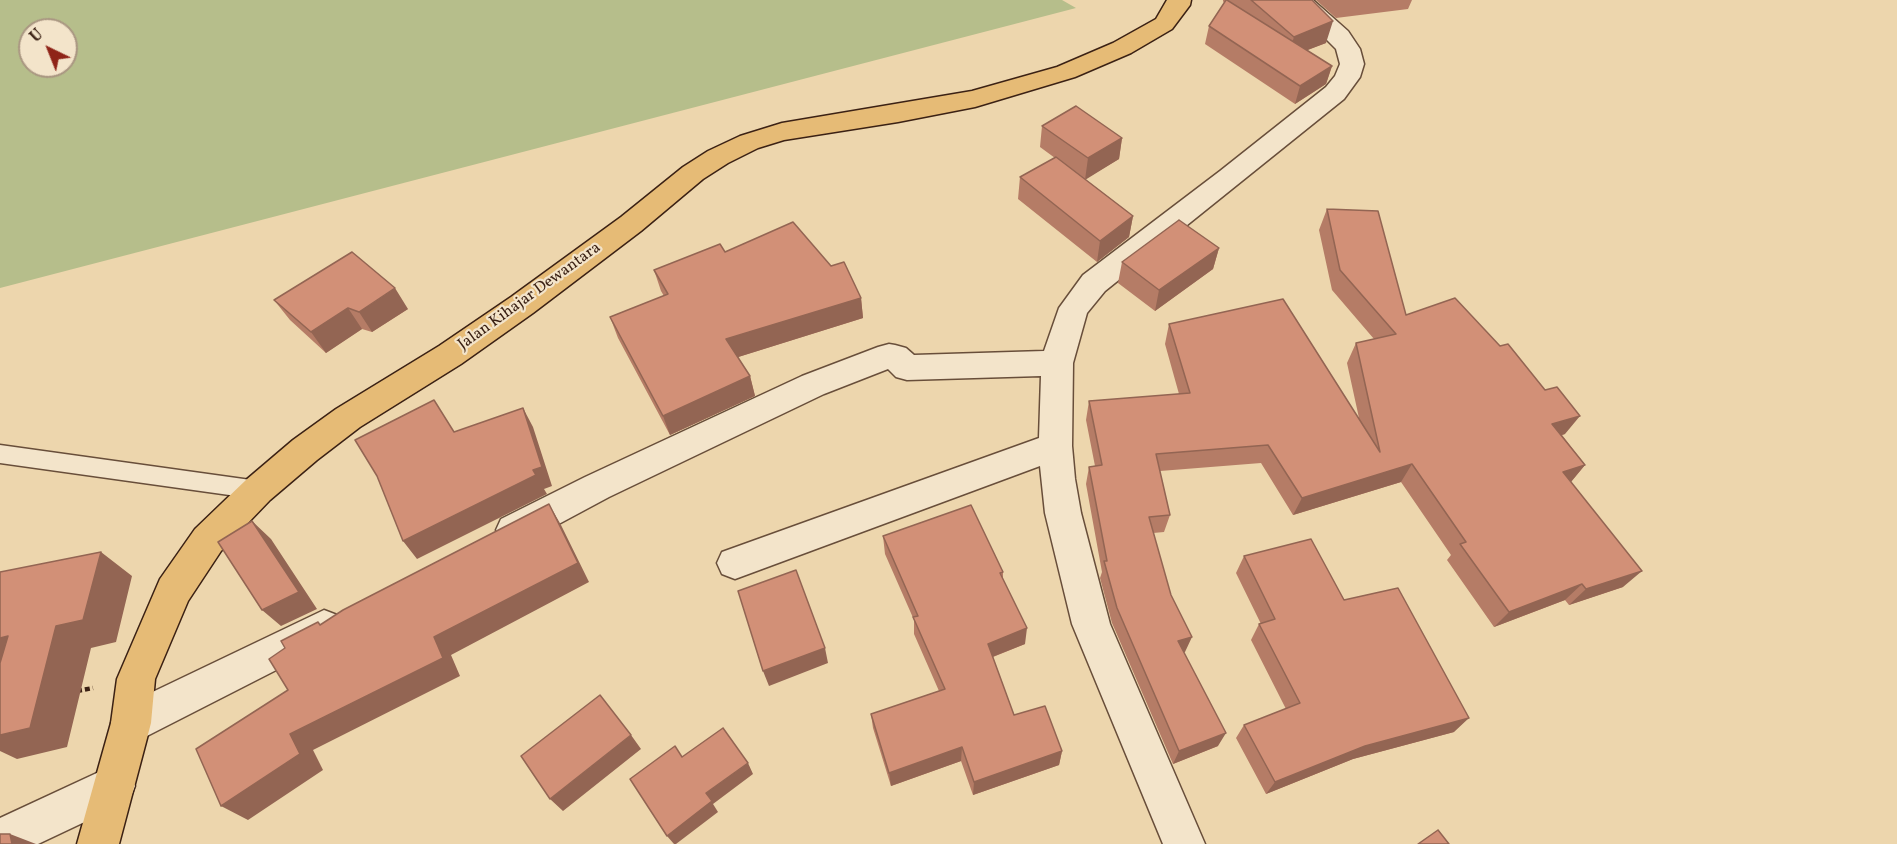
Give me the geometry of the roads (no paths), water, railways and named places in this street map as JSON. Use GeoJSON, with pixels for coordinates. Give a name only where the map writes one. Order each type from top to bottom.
{"type":"FeatureCollection","features":[{"type":"Feature","properties":{"kind":"main road","name":"Jalan Kihajar Dewantara"},"geometry":{"type":"LineString","coordinates":[[98,844],[130,723],[136,679],[173,591],[208,540],[258,490],[305,450],[348,418],[450,355],[522,305],[631,224],[693,173],[749,141],[782,132],[898,114],[975,99],[1066,72],[1122,48],[1164,24],[1178,5],[1179,0]]}},
{"type":"Feature","properties":{"kind":"street"},"geometry":{"type":"LineString","coordinates":[[1184,844],[1091,624],[1063,513],[1055,446],[1057,363],[1066,325],[1074,308],[1094,283],[1327,100],[1347,77],[1352,64],[1348,49],[1339,36],[1299,0]]}},
{"type":"Feature","properties":{"kind":"street"},"geometry":{"type":"LineString","coordinates":[[484,545],[597,487],[791,395],[836,375],[889,356],[895,357],[909,368],[1057,363]]}},
{"type":"Feature","properties":{"kind":"street"},"geometry":{"type":"LineString","coordinates":[[735,563],[1055,446]]}},
{"type":"Feature","properties":{"kind":"street"},"geometry":{"type":"LineString","coordinates":[[130,723],[351,614]]}},
{"type":"Feature","properties":{"kind":"street"},"geometry":{"type":"LineString","coordinates":[[0,840],[114,786]]}},
{"type":"Feature","properties":{"kind":"lane"},"geometry":{"type":"LineString","coordinates":[[0,454],[258,490]]}}]}
